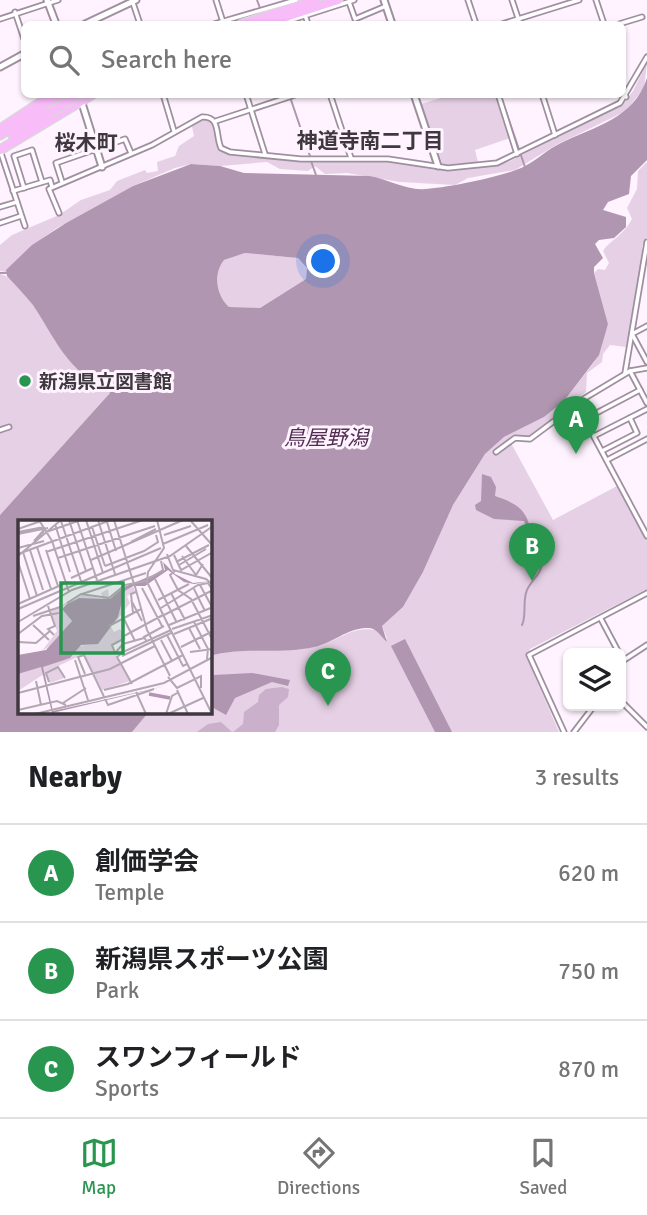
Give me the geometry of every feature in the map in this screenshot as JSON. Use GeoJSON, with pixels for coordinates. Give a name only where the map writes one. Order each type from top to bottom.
{"type":"FeatureCollection","features":[{"type":"Feature","properties":{"kind":"highway"},"geometry":{"type":"LineString","coordinates":[[251,21],[316,0]]}},
{"type":"Feature","properties":{"kind":"highway"},"geometry":{"type":"LineString","coordinates":[[273,21],[338,0]]}},
{"type":"Feature","properties":{"kind":"highway"},"geometry":{"type":"LineString","coordinates":[[0,151],[52,98]]}},
{"type":"Feature","properties":{"kind":"highway"},"geometry":{"type":"LineString","coordinates":[[0,135],[59,98]]}},
{"type":"Feature","properties":{"kind":"highway"},"geometry":{"type":"LineString","coordinates":[[0,127],[25,112],[73,98]]}},
{"type":"Feature","properties":{"kind":"highway"},"geometry":{"type":"LineString","coordinates":[[0,151],[63,111],[78,98]]}},
{"type":"Feature","properties":{"kind":"street"},"geometry":{"type":"LineString","coordinates":[[0,19],[58,0]]}},
{"type":"Feature","properties":{"kind":"street"},"geometry":{"type":"LineString","coordinates":[[216,0],[222,21]]}},
{"type":"Feature","properties":{"kind":"street"},"geometry":{"type":"LineString","coordinates":[[229,21],[296,0]]}},
{"type":"Feature","properties":{"kind":"street"},"geometry":{"type":"LineString","coordinates":[[468,0],[475,21]]}},
{"type":"Feature","properties":{"kind":"street"},"geometry":{"type":"LineString","coordinates":[[512,0],[519,21]]}},
{"type":"Feature","properties":{"kind":"street"},"geometry":{"type":"LineString","coordinates":[[522,21],[579,0]]}},
{"type":"Feature","properties":{"kind":"street"},"geometry":{"type":"LineString","coordinates":[[597,0],[603,21]]}},
{"type":"Feature","properties":{"kind":"street"},"geometry":{"type":"LineString","coordinates":[[91,21],[133,1],[139,21]]}},
{"type":"Feature","properties":{"kind":"street"},"geometry":{"type":"LineString","coordinates":[[288,21],[351,1],[355,19],[385,3],[391,21]]}},
{"type":"Feature","properties":{"kind":"street"},"geometry":{"type":"LineString","coordinates":[[48,2],[55,21]]}},
{"type":"Feature","properties":{"kind":"street"},"geometry":{"type":"LineString","coordinates":[[15,12],[21,29]]}},
{"type":"Feature","properties":{"kind":"street"},"geometry":{"type":"LineString","coordinates":[[305,15],[307,21]]}},
{"type":"Feature","properties":{"kind":"street"},"geometry":{"type":"LineString","coordinates":[[626,22],[642,17]]}},
{"type":"Feature","properties":{"kind":"street"},"geometry":{"type":"LineString","coordinates":[[0,67],[21,56]]}},
{"type":"Feature","properties":{"kind":"street"},"geometry":{"type":"LineString","coordinates":[[626,97],[647,57]]}},
{"type":"Feature","properties":{"kind":"street"},"geometry":{"type":"LineString","coordinates":[[81,98],[102,167]]}},
{"type":"Feature","properties":{"kind":"street"},"geometry":{"type":"LineString","coordinates":[[164,98],[174,131]]}},
{"type":"Feature","properties":{"kind":"street"},"geometry":{"type":"LineString","coordinates":[[247,98],[265,154]]}},
{"type":"Feature","properties":{"kind":"street"},"geometry":{"type":"LineString","coordinates":[[216,121],[287,98]]}},
{"type":"Feature","properties":{"kind":"street"},"geometry":{"type":"LineString","coordinates":[[331,98],[351,158]]}},
{"type":"Feature","properties":{"kind":"street"},"geometry":{"type":"LineString","coordinates":[[415,98],[438,166]]}},
{"type":"Feature","properties":{"kind":"street"},"geometry":{"type":"LineString","coordinates":[[499,98],[519,154]]}},
{"type":"Feature","properties":{"kind":"street"},"geometry":{"type":"LineString","coordinates":[[543,98],[555,135]]}},
{"type":"Feature","properties":{"kind":"street"},"geometry":{"type":"LineString","coordinates":[[52,187],[102,167],[202,117],[211,117],[216,121],[221,148],[230,152],[301,159],[351,158],[438,166],[497,163],[609,110],[625,98]]}},
{"type":"Feature","properties":{"kind":"street"},"geometry":{"type":"LineString","coordinates":[[63,111],[76,109],[86,116]]}},
{"type":"Feature","properties":{"kind":"street"},"geometry":{"type":"LineString","coordinates":[[62,183],[56,163],[125,139],[131,153]]}},
{"type":"Feature","properties":{"kind":"street"},"geometry":{"type":"LineString","coordinates":[[24,188],[14,156],[32,150],[42,182]]}},
{"type":"Feature","properties":{"kind":"street"},"geometry":{"type":"LineString","coordinates":[[0,151],[26,226]]}},
{"type":"Feature","properties":{"kind":"street"},"geometry":{"type":"LineString","coordinates":[[0,170],[6,168]]}},
{"type":"Feature","properties":{"kind":"street"},"geometry":{"type":"LineString","coordinates":[[13,191],[50,180],[50,189],[59,213]]}},
{"type":"Feature","properties":{"kind":"street"},"geometry":{"type":"LineString","coordinates":[[0,207],[17,202]]}},
{"type":"Feature","properties":{"kind":"street"},"geometry":{"type":"LineString","coordinates":[[0,223],[22,216]]}},
{"type":"Feature","properties":{"kind":"street"},"geometry":{"type":"LineString","coordinates":[[624,375],[647,242]]}},
{"type":"Feature","properties":{"kind":"street"},"geometry":{"type":"LineString","coordinates":[[631,333],[647,326]]}},
{"type":"Feature","properties":{"kind":"street"},"geometry":{"type":"LineString","coordinates":[[631,333],[647,362]]}},
{"type":"Feature","properties":{"kind":"street"},"geometry":{"type":"LineString","coordinates":[[641,350],[647,347]]}},
{"type":"Feature","properties":{"kind":"street"},"geometry":{"type":"LineString","coordinates":[[496,452],[515,439],[530,439],[630,371],[647,368]]}},
{"type":"Feature","properties":{"kind":"street"},"geometry":{"type":"LineString","coordinates":[[630,371],[647,403]]}},
{"type":"Feature","properties":{"kind":"street"},"geometry":{"type":"LineString","coordinates":[[585,419],[640,390]]}},
{"type":"Feature","properties":{"kind":"street"},"geometry":{"type":"LineString","coordinates":[[577,405],[647,536]]}},
{"type":"Feature","properties":{"kind":"street"},"geometry":{"type":"LineString","coordinates":[[594,436],[647,409]]}},
{"type":"Feature","properties":{"kind":"street"},"geometry":{"type":"LineString","coordinates":[[602,451],[637,433],[629,418]]}},
{"type":"Feature","properties":{"kind":"street"},"geometry":{"type":"LineString","coordinates":[[0,430],[9,427]]}},
{"type":"Feature","properties":{"kind":"street"},"geometry":{"type":"LineString","coordinates":[[607,460],[647,439]]}},
{"type":"Feature","properties":{"kind":"street"},"geometry":{"type":"LineString","coordinates":[[564,732],[531,663],[531,652],[647,593]]}},
{"type":"Feature","properties":{"kind":"street"},"geometry":{"type":"LineString","coordinates":[[601,619],[616,648]]}},
{"type":"Feature","properties":{"kind":"street"},"geometry":{"type":"LineString","coordinates":[[626,656],[647,645]]}},
{"type":"Feature","properties":{"kind":"street"},"geometry":{"type":"LineString","coordinates":[[626,706],[647,727]]}},
{"type":"Feature","properties":{"kind":"street"},"geometry":{"type":"LineString","coordinates":[[575,732],[590,711]]}},
{"type":"Feature","properties":{"kind":"shaded area"},"geometry":{"type":"Polygon","coordinates":[[[647,63],[644,88],[626,111],[556,145],[515,170],[468,178],[455,185],[400,182],[347,173],[325,174],[315,166],[308,171],[280,169],[267,162],[220,166],[191,164],[133,186],[57,228],[33,245],[6,272],[0,271],[0,245],[12,235],[59,215],[81,200],[110,190],[117,181],[145,170],[147,173],[158,171],[157,162],[175,156],[179,146],[194,136],[191,122],[208,118],[214,124],[217,145],[229,154],[479,167],[510,161],[622,105],[633,91],[647,63]]]}},
{"type":"Feature","properties":{"kind":"shaded area"},"geometry":{"type":"Polygon","coordinates":[[[441,98],[498,98],[510,138],[475,150],[478,162],[443,165],[421,104],[441,98]]]}},
{"type":"Feature","properties":{"kind":"shaded area"},"geometry":{"type":"Polygon","coordinates":[[[647,162],[647,237],[642,246],[642,270],[626,347],[610,345],[603,354],[602,362],[587,373],[586,392],[532,437],[516,437],[511,443],[553,520],[619,485],[647,541],[647,589],[530,649],[526,656],[559,732],[132,732],[146,715],[212,715],[212,656],[237,651],[307,648],[368,629],[377,630],[384,639],[387,638],[382,626],[403,607],[423,572],[453,505],[485,454],[504,437],[544,417],[564,401],[595,361],[608,324],[594,273],[598,269],[605,270],[609,263],[603,251],[625,230],[632,219],[627,208],[637,189],[638,171],[647,162]]]}},
{"type":"Feature","properties":{"kind":"shaded area"},"geometry":{"type":"Polygon","coordinates":[[[245,253],[298,258],[307,268],[306,279],[260,308],[229,307],[219,291],[218,272],[224,260],[245,253]]]}},
{"type":"Feature","properties":{"kind":"shaded area"},"geometry":{"type":"Polygon","coordinates":[[[0,274],[14,281],[26,294],[75,366],[90,378],[107,384],[110,393],[0,515],[0,274]]]}},
{"type":"Feature","properties":{"kind":"shaded area"},"geometry":{"type":"Polygon","coordinates":[[[266,689],[289,689],[288,697],[279,705],[279,725],[275,732],[233,732],[243,724],[244,712],[258,702],[259,695],[266,689]]]}},
{"type":"Feature","properties":{"kind":"shaded area"},"geometry":{"type":"Polygon","coordinates":[[[221,722],[232,732],[197,732],[208,724],[221,722]]]}},
{"type":"Feature","properties":{"kind":"water","name":"鳥屋野潟"},"geometry":{"type":"Polygon","coordinates":[[[647,78],[647,160],[631,176],[629,194],[608,202],[603,210],[626,217],[626,227],[614,238],[599,240],[595,244],[603,258],[594,267],[594,273],[608,324],[599,355],[564,401],[544,417],[504,437],[485,454],[453,505],[423,572],[403,607],[382,626],[387,642],[375,630],[366,628],[314,647],[212,656],[212,520],[18,520],[18,715],[146,715],[132,732],[0,732],[0,515],[110,393],[107,384],[94,381],[83,374],[63,353],[33,305],[7,276],[6,270],[32,245],[66,223],[133,186],[191,164],[220,166],[244,173],[369,176],[405,187],[435,188],[516,170],[556,145],[612,120],[633,103],[647,78]],[[245,253],[224,260],[217,278],[219,291],[229,307],[260,308],[306,279],[307,268],[298,258],[245,253]]]}},
{"type":"Feature","properties":{"kind":"water"},"geometry":{"type":"Polygon","coordinates":[[[482,474],[491,477],[496,487],[495,496],[518,507],[525,515],[530,528],[539,533],[539,542],[545,544],[538,549],[542,560],[532,545],[524,521],[494,519],[476,510],[475,505],[481,501],[482,474]]]}},
{"type":"Feature","properties":{"kind":"water"},"geometry":{"type":"Polygon","coordinates":[[[405,639],[452,732],[435,732],[391,646],[405,639]]]}},
{"type":"Feature","properties":{"kind":"water"},"geometry":{"type":"Polygon","coordinates":[[[252,673],[290,680],[288,686],[272,682],[235,698],[226,715],[212,707],[214,675],[252,673]]]}},
{"type":"Feature","properties":{"kind":"waterway"},"geometry":{"type":"LineString","coordinates":[[257,0],[260,8]]}},
{"type":"Feature","properties":{"kind":"waterway"},"geometry":{"type":"LineString","coordinates":[[470,0],[477,21]]}},
{"type":"Feature","properties":{"kind":"waterway"},"geometry":{"type":"LineString","coordinates":[[290,98],[310,156]]}},
{"type":"Feature","properties":{"kind":"waterway"},"geometry":{"type":"LineString","coordinates":[[501,98],[525,167]]}},
{"type":"Feature","properties":{"kind":"waterway"},"geometry":{"type":"LineString","coordinates":[[311,161],[316,175]]}},
{"type":"Feature","properties":{"kind":"waterway"},"geometry":{"type":"LineString","coordinates":[[0,273],[8,273]]}},
{"type":"Feature","properties":{"kind":"waterway"},"geometry":{"type":"LineString","coordinates":[[522,625],[526,594],[541,569],[542,560]]}},
{"type":"Feature","properties":{"kind":"place","name":"新潟県立図書館"},"geometry":{"type":"Point","coordinates":[25,381]}},
{"type":"Feature","properties":{"kind":"place","name":"創価学会"},"geometry":{"type":"Point","coordinates":[576,454]}},
{"type":"Feature","properties":{"kind":"place","name":"新潟県スポーツ公園"},"geometry":{"type":"Point","coordinates":[532,581]}},
{"type":"Feature","properties":{"kind":"place","name":"スワンフィールド"},"geometry":{"type":"Point","coordinates":[328,706]}},
{"type":"Feature","properties":{"kind":"district","name":"神道寺南二丁目"},"geometry":{"type":"Point","coordinates":[370,141]}},
{"type":"Feature","properties":{"kind":"district","name":"桜木町"},"geometry":{"type":"Point","coordinates":[86,143]}}]}
